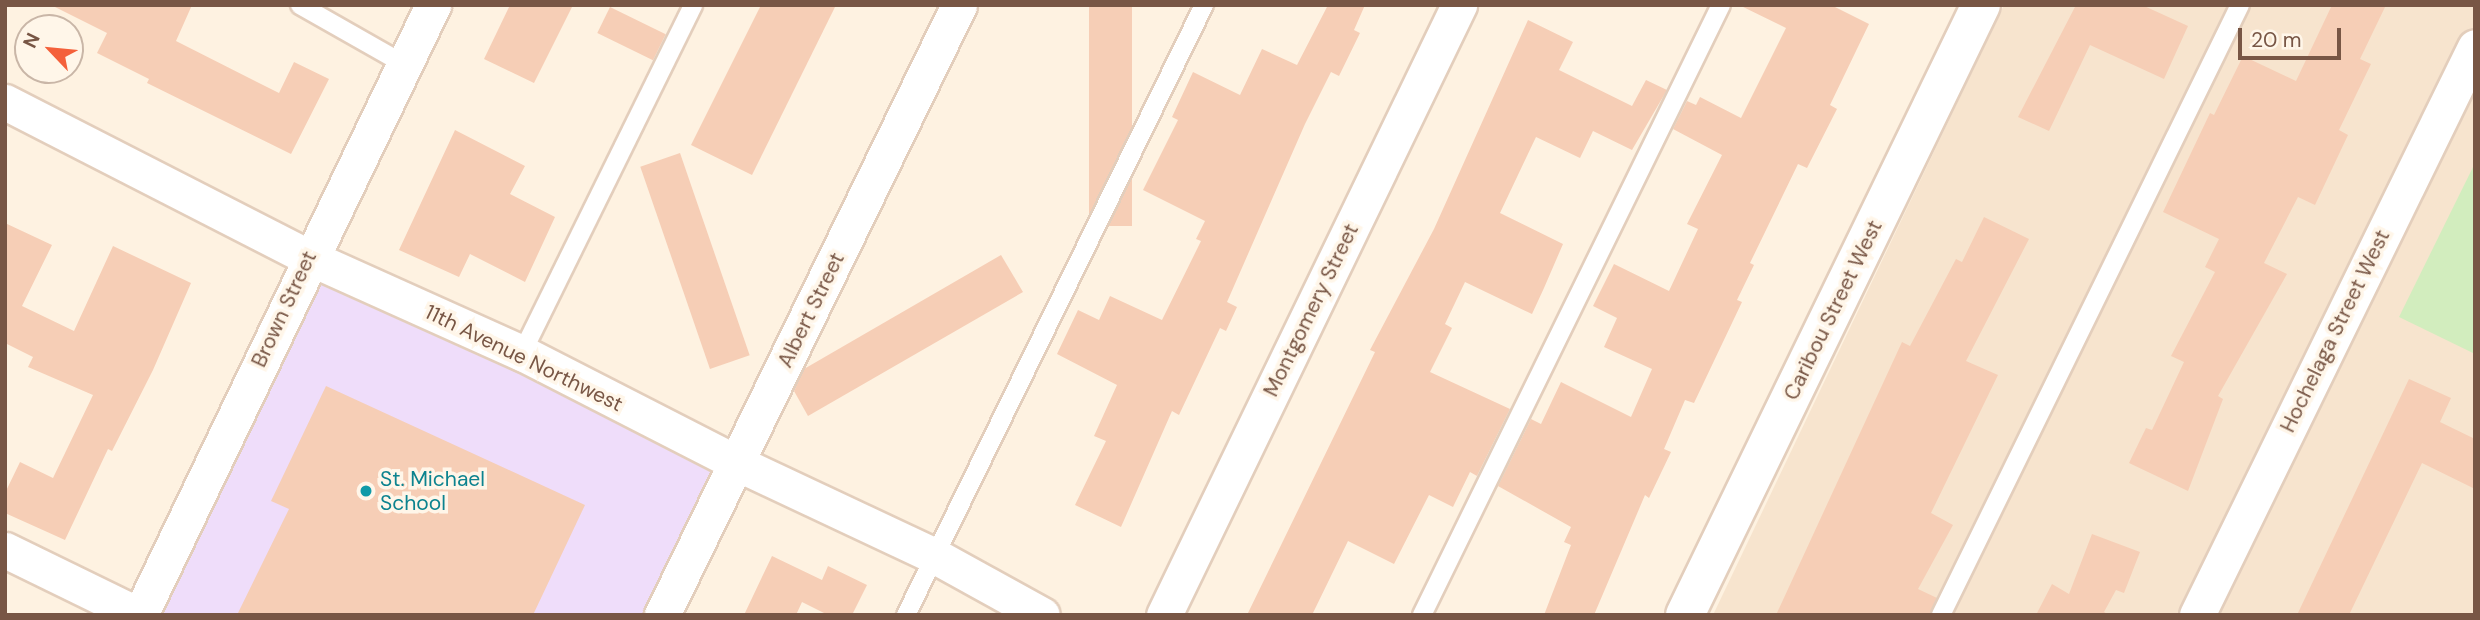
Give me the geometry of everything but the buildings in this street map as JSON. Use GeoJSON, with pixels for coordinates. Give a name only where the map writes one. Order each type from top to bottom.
{"type":"FeatureCollection","features":[{"type":"Feature","properties":{"kind":"street","name":"Brown Street"},"geometry":{"type":"LineString","coordinates":[[139,615],[308,257],[433,5]]}},
{"type":"Feature","properties":{"kind":"street","name":"Albert Street"},"geometry":{"type":"LineString","coordinates":[[662,615],[959,5]]}},
{"type":"Feature","properties":{"kind":"street","name":"Montgomery Street"},"geometry":{"type":"LineString","coordinates":[[1164,615],[1459,5]]}},
{"type":"Feature","properties":{"kind":"street","name":"Caribou Street West"},"geometry":{"type":"LineString","coordinates":[[1685,615],[1981,5]]}},
{"type":"Feature","properties":{"kind":"street","name":"Hochelaga Street West"},"geometry":{"type":"LineString","coordinates":[[2197,615],[2475,47]]}},
{"type":"Feature","properties":{"kind":"street","name":"11th Avenue Northwest"},"geometry":{"type":"LineString","coordinates":[[5,102],[308,257],[522,353],[737,463],[935,556],[1042,615]]}},
{"type":"Feature","properties":{"kind":"street"},"geometry":{"type":"LineString","coordinates":[[5,550],[139,615]]}},
{"type":"Feature","properties":{"kind":"lane"},"geometry":{"type":"LineString","coordinates":[[300,5],[404,64]]}},
{"type":"Feature","properties":{"kind":"lane"},"geometry":{"type":"LineString","coordinates":[[522,353],[693,5]]}},
{"type":"Feature","properties":{"kind":"lane"},"geometry":{"type":"LineString","coordinates":[[906,615],[1204,5]]}},
{"type":"Feature","properties":{"kind":"lane"},"geometry":{"type":"LineString","coordinates":[[1422,615],[1721,5]]}},
{"type":"Feature","properties":{"kind":"lane"},"geometry":{"type":"LineString","coordinates":[[1941,615],[2240,5]]}},
{"type":"Feature","properties":{"kind":"shaded area"},"geometry":{"type":"Polygon","coordinates":[[[2004,5],[2475,5],[2475,615],[1713,615],[2004,5]]]}},
{"type":"Feature","properties":{"kind":"shaded area"},"geometry":{"type":"Polygon","coordinates":[[[308,257],[737,463],[662,615],[140,615],[308,257]]]}},
{"type":"Feature","properties":{"kind":"green space"},"geometry":{"type":"Polygon","coordinates":[[[2475,163],[2475,354],[2399,317],[2475,163]]]}},
{"type":"Feature","properties":{"kind":"place","name":"St. Michael School"},"geometry":{"type":"Point","coordinates":[366,491]}}]}
